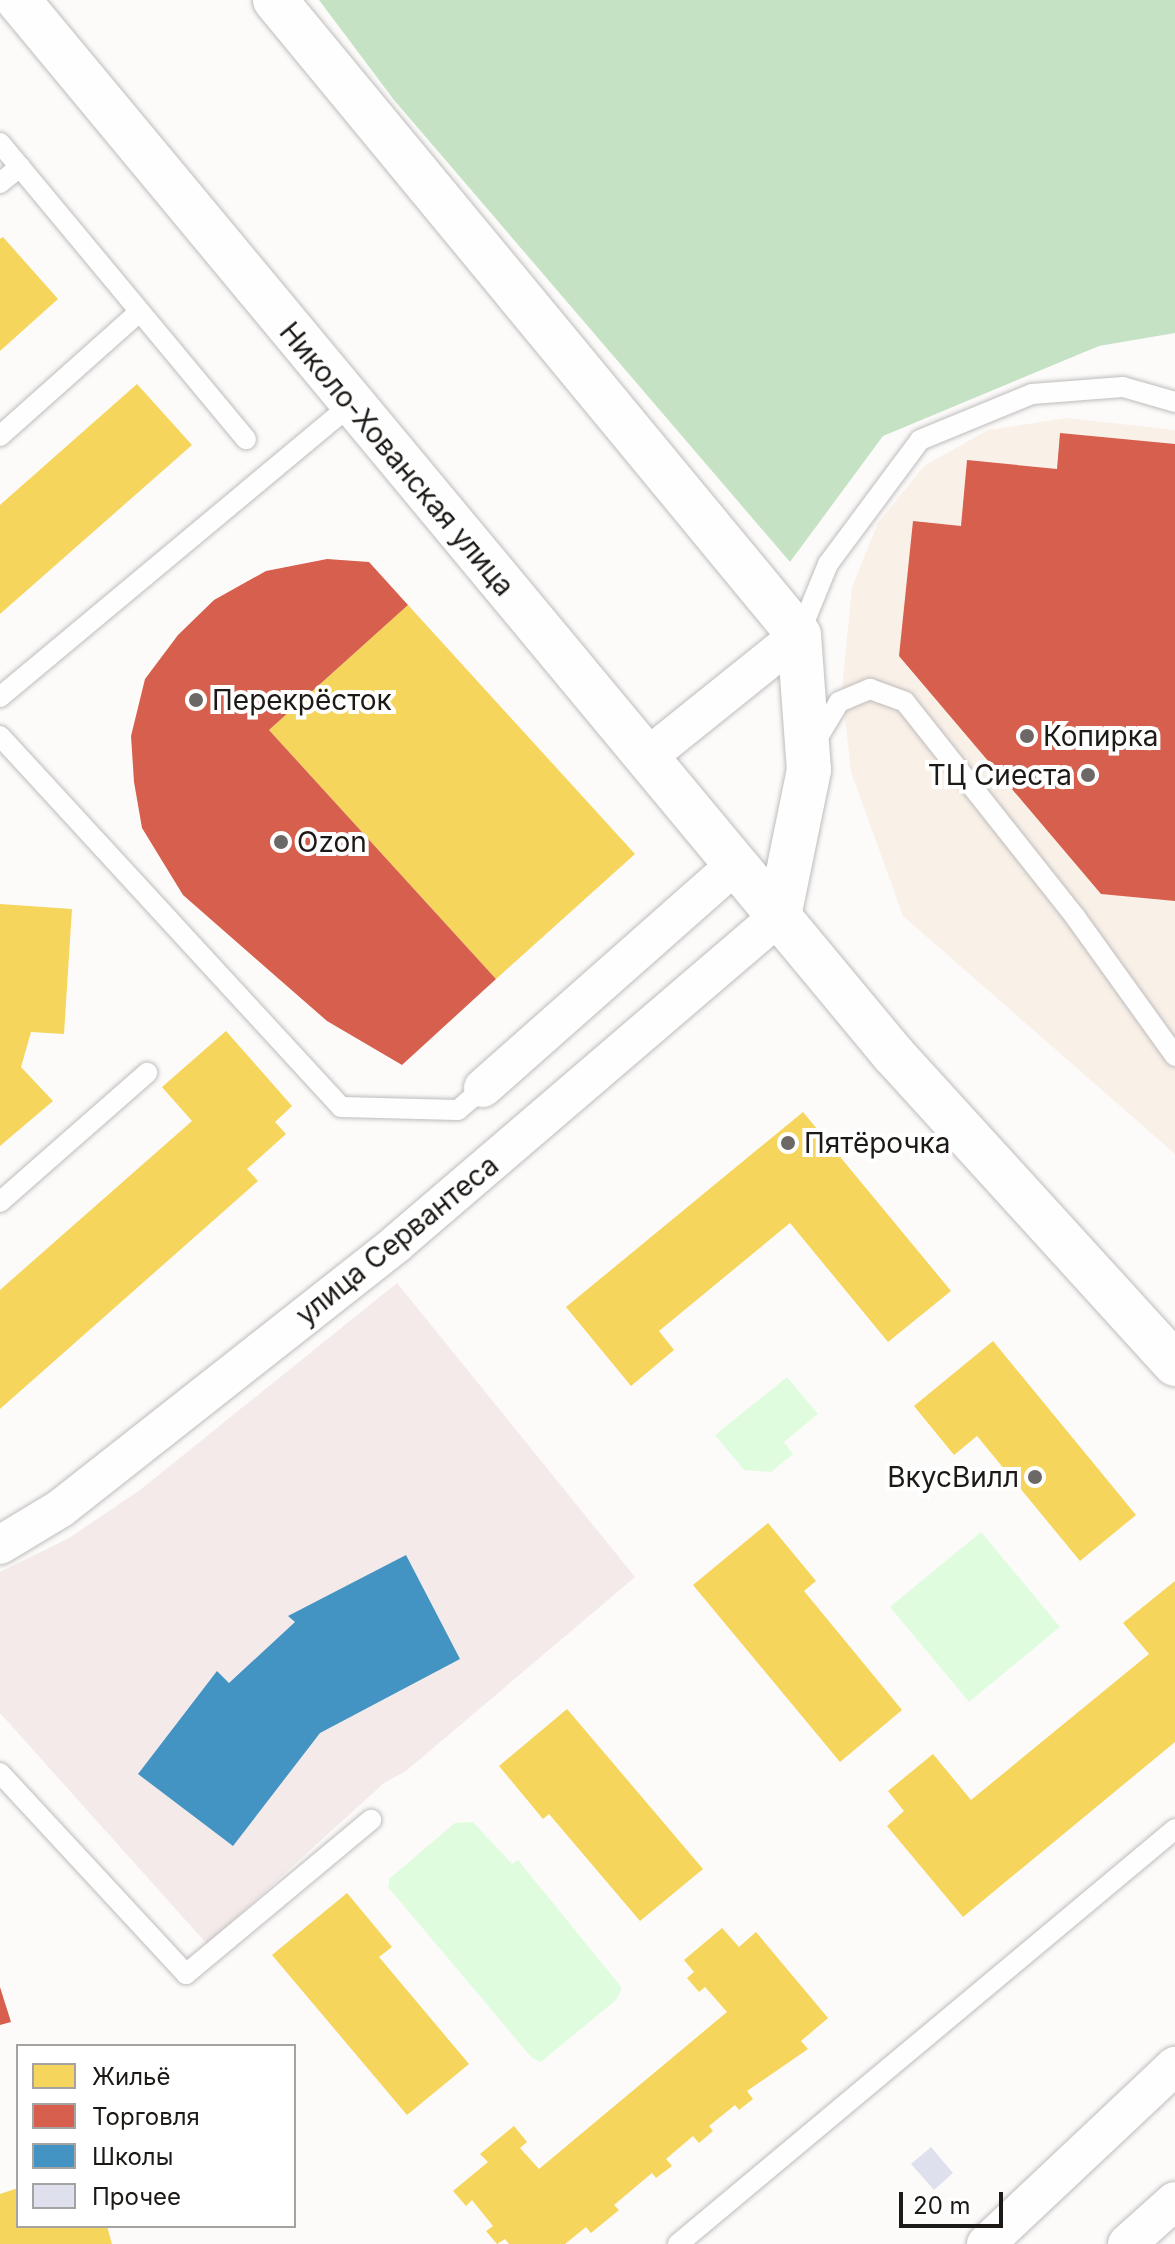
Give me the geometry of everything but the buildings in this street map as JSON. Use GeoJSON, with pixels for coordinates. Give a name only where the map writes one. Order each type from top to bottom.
{"type":"FeatureCollection","features":[{"type":"Feature","properties":{"kind":"street","name":"Николо-Хованская улица"},"geometry":{"type":"LineString","coordinates":[[18,0],[351,405],[894,1055],[1175,1364]]}},
{"type":"Feature","properties":{"kind":"street"},"geometry":{"type":"LineString","coordinates":[[275,0],[799,635],[809,770],[779,916]]}},
{"type":"Feature","properties":{"kind":"street"},"geometry":{"type":"LineString","coordinates":[[646,758],[799,635]]}},
{"type":"Feature","properties":{"kind":"street"},"geometry":{"type":"LineString","coordinates":[[483,1088],[735,865]]}},
{"type":"Feature","properties":{"kind":"street","name":"улица Сервантеса"},"geometry":{"type":"LineString","coordinates":[[0,1545],[61,1508],[396,1244],[779,916]]}},
{"type":"Feature","properties":{"kind":"street"},"geometry":{"type":"LineString","coordinates":[[986,2244],[1175,2066]]}},
{"type":"Feature","properties":{"kind":"street"},"geometry":{"type":"LineString","coordinates":[[1127,2244],[1175,2201]]}},
{"type":"Feature","properties":{"kind":"lane"},"geometry":{"type":"LineString","coordinates":[[0,143],[246,439]]}},
{"type":"Feature","properties":{"kind":"lane"},"geometry":{"type":"LineString","coordinates":[[0,183],[20,167]]}},
{"type":"Feature","properties":{"kind":"lane"},"geometry":{"type":"LineString","coordinates":[[0,436],[139,312]]}},
{"type":"Feature","properties":{"kind":"lane"},"geometry":{"type":"LineString","coordinates":[[799,635],[828,564],[920,440],[1032,394],[1123,387],[1175,402]]}},
{"type":"Feature","properties":{"kind":"lane"},"geometry":{"type":"LineString","coordinates":[[0,697],[351,405]]}},
{"type":"Feature","properties":{"kind":"lane"},"geometry":{"type":"LineString","coordinates":[[809,770],[820,727],[839,702],[870,689],[905,702],[1076,918],[1175,1056]]}},
{"type":"Feature","properties":{"kind":"lane"},"geometry":{"type":"LineString","coordinates":[[0,736],[341,1107],[458,1110],[483,1088]]}},
{"type":"Feature","properties":{"kind":"lane"},"geometry":{"type":"LineString","coordinates":[[0,1202],[147,1073]]}},
{"type":"Feature","properties":{"kind":"lane"},"geometry":{"type":"LineString","coordinates":[[0,1773],[186,1974],[371,1820]]}},
{"type":"Feature","properties":{"kind":"lane"},"geometry":{"type":"LineString","coordinates":[[678,2244],[1175,1829]]}},
{"type":"Feature","properties":{"kind":"shaded area"},"geometry":{"type":"Polygon","coordinates":[[[1067,418],[1175,430],[1175,1154],[903,916],[851,772],[842,689],[852,587],[878,523],[924,466],[988,430],[1067,418]]]}},
{"type":"Feature","properties":{"kind":"shaded area"},"geometry":{"type":"Polygon","coordinates":[[[397,1283],[635,1577],[406,1771],[384,1783],[207,1944],[0,1713],[0,1572],[69,1538],[140,1490],[397,1283]]]}},
{"type":"Feature","properties":{"kind":"green space"},"geometry":{"type":"Polygon","coordinates":[[[319,0],[1175,0],[1175,333],[1099,346],[883,436],[790,562],[394,100],[319,0]]]}},
{"type":"Feature","properties":{"kind":"green space"},"geometry":{"type":"Polygon","coordinates":[[[787,1377],[818,1414],[784,1442],[793,1454],[771,1472],[744,1470],[715,1435],[787,1377]]]}},
{"type":"Feature","properties":{"kind":"green space"},"geometry":{"type":"Polygon","coordinates":[[[981,1532],[1060,1627],[969,1702],[890,1607],[981,1532]]]}},
{"type":"Feature","properties":{"kind":"green space"},"geometry":{"type":"Polygon","coordinates":[[[473,1822],[512,1864],[518,1860],[622,1988],[616,2000],[541,2062],[532,2058],[388,1887],[390,1878],[455,1823],[473,1822]]]}},
{"type":"Feature","properties":{"kind":"place","name":"Перекрёсток"},"geometry":{"type":"Point","coordinates":[196,700]}},
{"type":"Feature","properties":{"kind":"place","name":"Копирка"},"geometry":{"type":"Point","coordinates":[1027,736]}},
{"type":"Feature","properties":{"kind":"place","name":"ТЦ Сиеста"},"geometry":{"type":"Point","coordinates":[1088,775]}},
{"type":"Feature","properties":{"kind":"place","name":"Ozon"},"geometry":{"type":"Point","coordinates":[281,842]}},
{"type":"Feature","properties":{"kind":"place","name":"Пятёрочка"},"geometry":{"type":"Point","coordinates":[788,1143]}},
{"type":"Feature","properties":{"kind":"place","name":"ВкусВилл"},"geometry":{"type":"Point","coordinates":[1035,1477]}}]}
